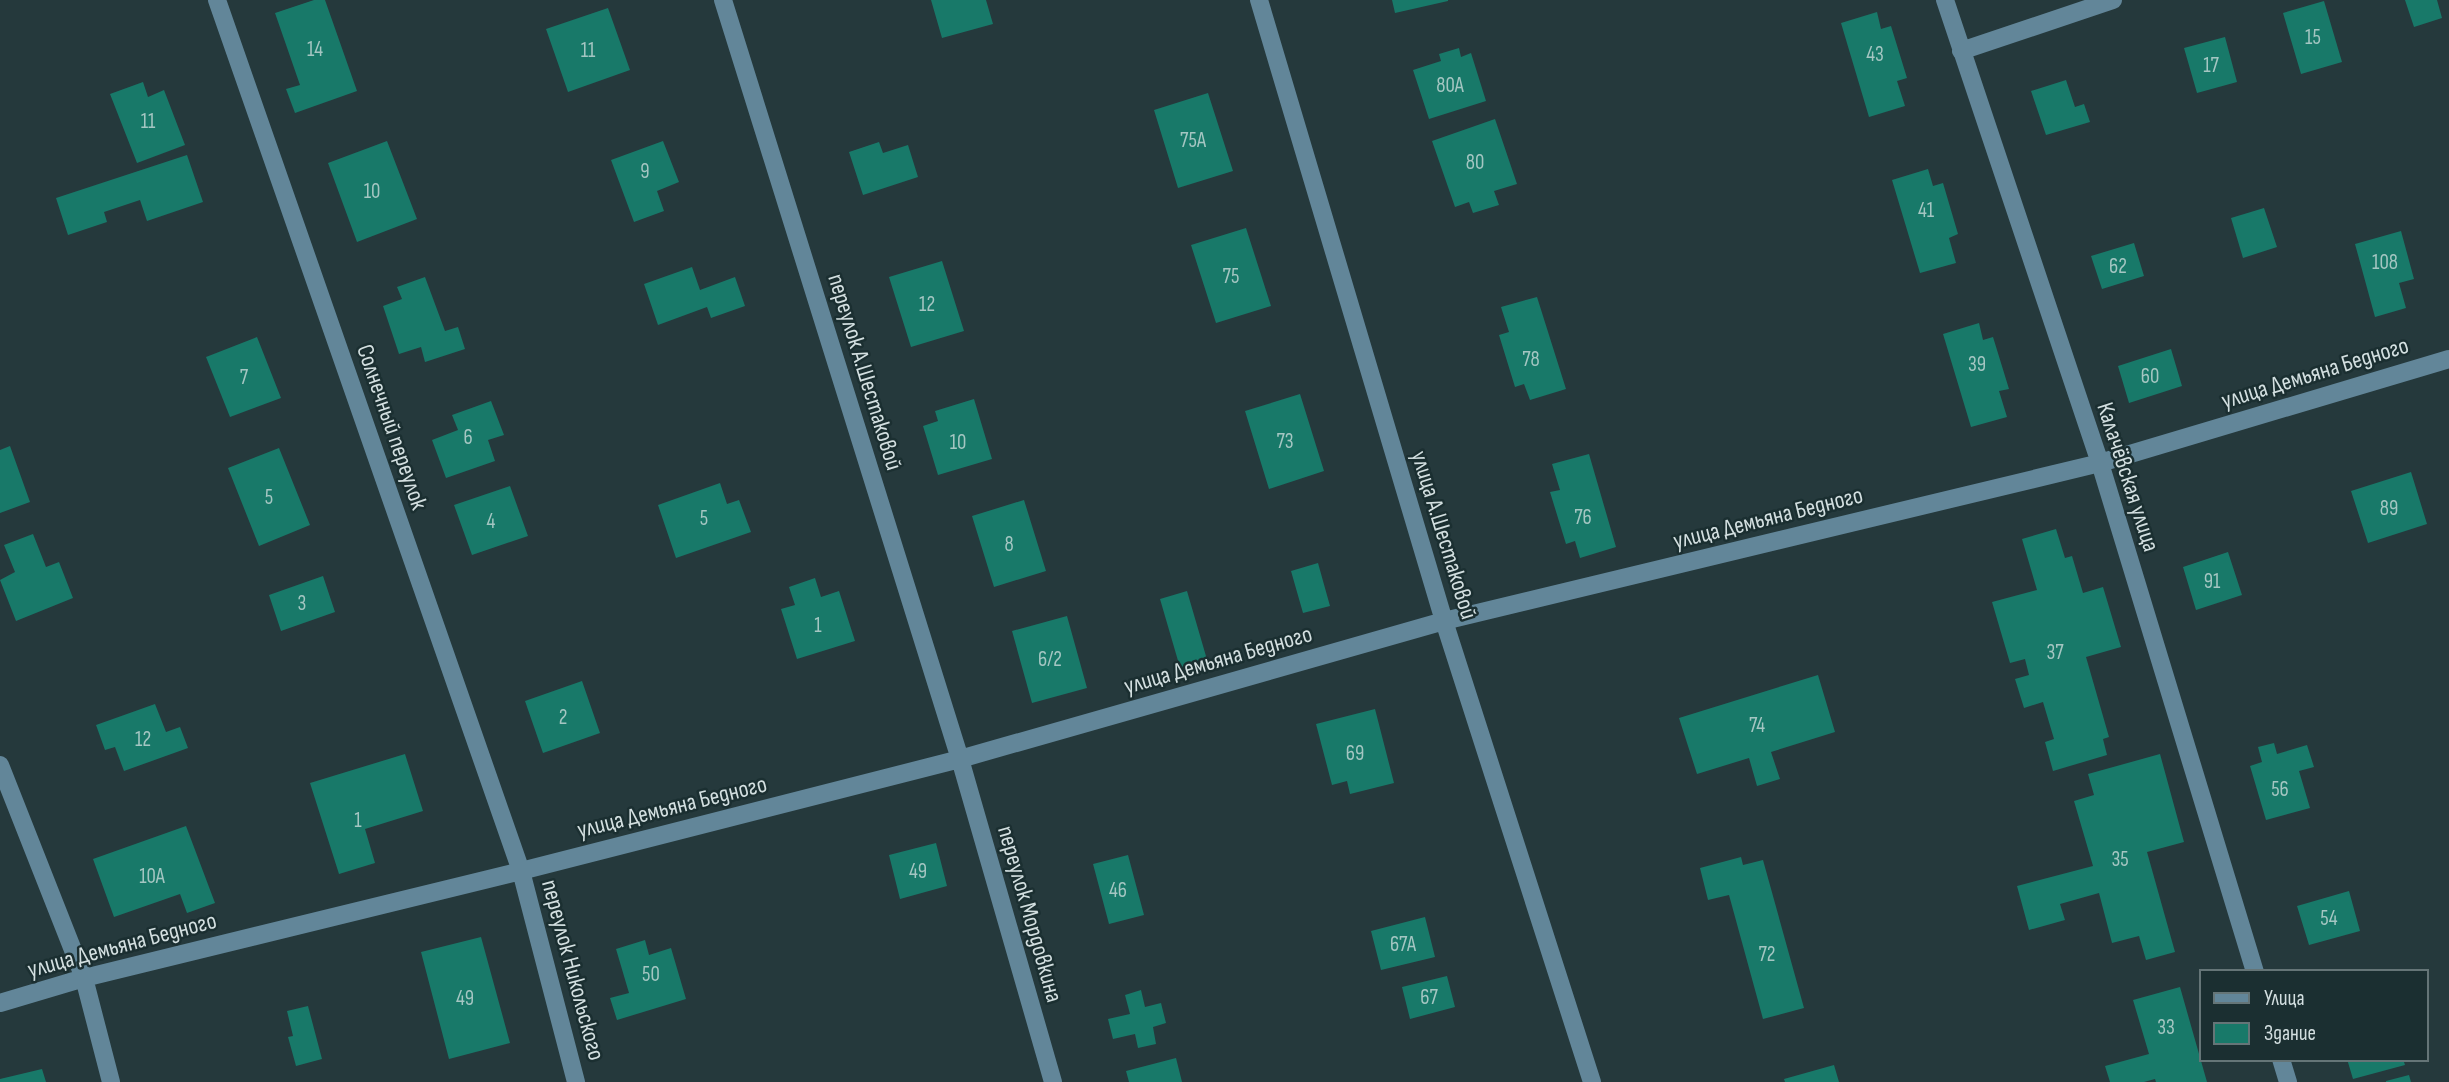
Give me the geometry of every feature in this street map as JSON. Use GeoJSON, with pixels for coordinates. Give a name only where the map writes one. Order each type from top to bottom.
{"type":"FeatureCollection","features":[{"type":"Feature","properties":{"kind":"street","name":"Солнечный переулок"},"geometry":{"type":"LineString","coordinates":[[217,0],[521,871]]}},
{"type":"Feature","properties":{"kind":"street","name":"переулок А.Шестаковой"},"geometry":{"type":"LineString","coordinates":[[723,0],[960,759]]}},
{"type":"Feature","properties":{"kind":"street","name":"улица А.Шестаковой"},"geometry":{"type":"LineString","coordinates":[[1258,0],[1444,621],[1592,1082]]}},
{"type":"Feature","properties":{"kind":"street","name":"Калачёвская улица"},"geometry":{"type":"LineString","coordinates":[[1945,0],[2099,463],[2254,970]]}},
{"type":"Feature","properties":{"kind":"street"},"geometry":{"type":"LineString","coordinates":[[1961,51],[2113,0]]}},
{"type":"Feature","properties":{"kind":"street","name":"улица Демьяна Бедного"},"geometry":{"type":"LineString","coordinates":[[0,1003],[84,978],[521,871],[960,759],[1444,621],[2099,463],[2449,359]]}},
{"type":"Feature","properties":{"kind":"street","name":"переулок Мордовкина"},"geometry":{"type":"LineString","coordinates":[[960,759],[1053,1082]]}},
{"type":"Feature","properties":{"kind":"street"},"geometry":{"type":"LineString","coordinates":[[0,765],[84,978],[111,1082]]}},
{"type":"Feature","properties":{"kind":"street","name":"переулок Никольского"},"geometry":{"type":"LineString","coordinates":[[521,871],[576,1082]]}},
{"type":"Feature","properties":{"kind":"street"},"geometry":{"type":"LineString","coordinates":[[2282,1061],[2288,1082]]}},
{"type":"Feature","properties":{"kind":"building"},"geometry":{"type":"Polygon","coordinates":[[[314,0],[325,0],[357,91],[295,113],[286,89],[300,85],[275,13],[314,0]]]}},
{"type":"Feature","properties":{"kind":"building"},"geometry":{"type":"Polygon","coordinates":[[[931,0],[986,0],[993,24],[942,38],[931,0]]]}},
{"type":"Feature","properties":{"kind":"building"},"geometry":{"type":"Polygon","coordinates":[[[1392,0],[1448,0],[1448,1],[1395,13],[1392,0]]]}},
{"type":"Feature","properties":{"kind":"building"},"geometry":{"type":"Polygon","coordinates":[[[2405,0],[2437,0],[2442,18],[2414,27],[2405,0]]]}},
{"type":"Feature","properties":{"kind":"building"},"geometry":{"type":"Polygon","coordinates":[[[2324,1],[2342,62],[2301,74],[2283,13],[2324,1]]]}},
{"type":"Feature","properties":{"kind":"building"},"geometry":{"type":"Polygon","coordinates":[[[608,8],[630,70],[568,92],[546,29],[608,8]]]}},
{"type":"Feature","properties":{"kind":"building"},"geometry":{"type":"Polygon","coordinates":[[[1877,12],[1881,29],[1891,26],[1907,78],[1897,81],[1905,106],[1869,117],[1841,23],[1877,12]]]}},
{"type":"Feature","properties":{"kind":"building"},"geometry":{"type":"Polygon","coordinates":[[[2225,37],[2237,82],[2197,93],[2184,48],[2225,37]]]}},
{"type":"Feature","properties":{"kind":"building"},"geometry":{"type":"Polygon","coordinates":[[[1459,48],[1461,57],[1471,53],[1486,101],[1429,119],[1413,70],[1441,61],[1439,54],[1459,48]]]}},
{"type":"Feature","properties":{"kind":"building"},"geometry":{"type":"Polygon","coordinates":[[[2066,80],[2075,107],[2084,104],[2090,122],[2046,135],[2031,91],[2066,80]]]}},
{"type":"Feature","properties":{"kind":"building"},"geometry":{"type":"Polygon","coordinates":[[[143,82],[148,97],[164,90],[185,145],[137,163],[110,94],[143,82]]]}},
{"type":"Feature","properties":{"kind":"building"},"geometry":{"type":"Polygon","coordinates":[[[1208,93],[1233,171],[1178,188],[1154,110],[1208,93]]]}},
{"type":"Feature","properties":{"kind":"building"},"geometry":{"type":"Polygon","coordinates":[[[1495,119],[1517,184],[1494,191],[1499,205],[1473,213],[1469,202],[1455,207],[1432,141],[1495,119]]]}},
{"type":"Feature","properties":{"kind":"building"},"geometry":{"type":"Polygon","coordinates":[[[387,141],[417,219],[357,242],[328,163],[387,141]]]}},
{"type":"Feature","properties":{"kind":"building"},"geometry":{"type":"Polygon","coordinates":[[[663,141],[679,182],[657,191],[664,211],[634,222],[611,160],[663,141]]]}},
{"type":"Feature","properties":{"kind":"building"},"geometry":{"type":"Polygon","coordinates":[[[879,142],[883,153],[908,145],[918,177],[863,195],[849,152],[879,142]]]}},
{"type":"Feature","properties":{"kind":"building"},"geometry":{"type":"Polygon","coordinates":[[[187,155],[203,202],[147,221],[140,200],[104,212],[107,222],[68,235],[56,198],[187,155]]]}},
{"type":"Feature","properties":{"kind":"building"},"geometry":{"type":"Polygon","coordinates":[[[1928,169],[1933,186],[1943,183],[1958,234],[1949,238],[1956,263],[1920,273],[1892,180],[1928,169]]]}},
{"type":"Feature","properties":{"kind":"building"},"geometry":{"type":"Polygon","coordinates":[[[2264,208],[2277,247],[2243,258],[2231,218],[2264,208]]]}},
{"type":"Feature","properties":{"kind":"building"},"geometry":{"type":"Polygon","coordinates":[[[1246,228],[1271,306],[1216,323],[1191,245],[1246,228]]]}},
{"type":"Feature","properties":{"kind":"building"},"geometry":{"type":"Polygon","coordinates":[[[2401,231],[2414,279],[2399,283],[2406,308],[2375,317],[2355,244],[2401,231]]]}},
{"type":"Feature","properties":{"kind":"building"},"geometry":{"type":"Polygon","coordinates":[[[2134,243],[2144,276],[2102,289],[2091,256],[2134,243]]]}},
{"type":"Feature","properties":{"kind":"building"},"geometry":{"type":"Polygon","coordinates":[[[942,261],[964,331],[911,347],[889,277],[942,261]]]}},
{"type":"Feature","properties":{"kind":"building"},"geometry":{"type":"Polygon","coordinates":[[[692,267],[700,290],[735,277],[745,306],[711,318],[707,307],[658,325],[644,284],[692,267]]]}},
{"type":"Feature","properties":{"kind":"building"},"geometry":{"type":"Polygon","coordinates":[[[425,277],[445,331],[458,327],[465,349],[425,362],[421,347],[399,354],[383,306],[402,299],[397,287],[425,277]]]}},
{"type":"Feature","properties":{"kind":"building"},"geometry":{"type":"Polygon","coordinates":[[[1537,297],[1566,389],[1530,400],[1524,384],[1515,387],[1499,335],[1509,332],[1501,307],[1537,297]]]}},
{"type":"Feature","properties":{"kind":"building"},"geometry":{"type":"Polygon","coordinates":[[[1979,323],[1983,340],[1993,337],[2009,389],[1999,391],[2007,417],[1971,427],[1943,334],[1979,323]]]}},
{"type":"Feature","properties":{"kind":"building"},"geometry":{"type":"Polygon","coordinates":[[[257,337],[281,398],[230,417],[206,357],[257,337]]]}},
{"type":"Feature","properties":{"kind":"building"},"geometry":{"type":"Polygon","coordinates":[[[2171,349],[2182,386],[2129,403],[2118,366],[2171,349]]]}},
{"type":"Feature","properties":{"kind":"building"},"geometry":{"type":"Polygon","coordinates":[[[1300,394],[1324,471],[1269,489],[1245,411],[1300,394]]]}},
{"type":"Feature","properties":{"kind":"building"},"geometry":{"type":"Polygon","coordinates":[[[974,399],[992,459],[938,475],[923,426],[938,421],[935,411],[974,399]]]}},
{"type":"Feature","properties":{"kind":"building"},"geometry":{"type":"Polygon","coordinates":[[[491,401],[504,435],[488,440],[495,461],[446,478],[432,440],[458,430],[452,415],[491,401]]]}},
{"type":"Feature","properties":{"kind":"building"},"geometry":{"type":"Polygon","coordinates":[[[10,446],[30,502],[0,513],[0,450],[10,446]]]}},
{"type":"Feature","properties":{"kind":"building"},"geometry":{"type":"Polygon","coordinates":[[[279,448],[310,525],[259,546],[228,468],[279,448]]]}},
{"type":"Feature","properties":{"kind":"building"},"geometry":{"type":"Polygon","coordinates":[[[1589,454],[1616,547],[1580,558],[1575,541],[1566,544],[1550,492],[1560,490],[1552,464],[1589,454]]]}},
{"type":"Feature","properties":{"kind":"building"},"geometry":{"type":"Polygon","coordinates":[[[2411,472],[2427,524],[2368,543],[2351,491],[2411,472]]]}},
{"type":"Feature","properties":{"kind":"building"},"geometry":{"type":"Polygon","coordinates":[[[720,483],[727,504],[739,500],[751,532],[676,558],[658,505],[720,483]]]}},
{"type":"Feature","properties":{"kind":"building"},"geometry":{"type":"Polygon","coordinates":[[[510,486],[528,536],[472,555],[454,505],[510,486]]]}},
{"type":"Feature","properties":{"kind":"building"},"geometry":{"type":"Polygon","coordinates":[[[1024,500],[1046,571],[994,587],[972,516],[1024,500]]]}},
{"type":"Feature","properties":{"kind":"building"},"geometry":{"type":"Polygon","coordinates":[[[2056,529],[2065,558],[2072,556],[2083,593],[2103,587],[2121,647],[2086,657],[2109,737],[2103,739],[2107,755],[2053,771],[2045,742],[2054,739],[2043,702],[2024,708],[2015,679],[2029,675],[2025,659],[2010,663],[1992,602],[2037,590],[2022,539],[2056,529]]]}},
{"type":"Feature","properties":{"kind":"building"},"geometry":{"type":"Polygon","coordinates":[[[33,534],[46,567],[59,562],[73,598],[16,621],[0,580],[15,572],[4,545],[33,534]]]}},
{"type":"Feature","properties":{"kind":"building"},"geometry":{"type":"Polygon","coordinates":[[[2228,552],[2242,595],[2196,610],[2183,567],[2228,552]]]}},
{"type":"Feature","properties":{"kind":"building"},"geometry":{"type":"Polygon","coordinates":[[[1318,563],[1330,606],[1303,613],[1291,571],[1318,563]]]}},
{"type":"Feature","properties":{"kind":"building"},"geometry":{"type":"Polygon","coordinates":[[[323,576],[335,612],[281,631],[269,595],[323,576]]]}},
{"type":"Feature","properties":{"kind":"building"},"geometry":{"type":"Polygon","coordinates":[[[815,578],[821,597],[839,591],[855,641],[797,659],[781,609],[795,605],[789,587],[815,578]]]}},
{"type":"Feature","properties":{"kind":"building"},"geometry":{"type":"Polygon","coordinates":[[[1187,591],[1208,663],[1181,671],[1160,599],[1187,591]]]}},
{"type":"Feature","properties":{"kind":"building"},"geometry":{"type":"Polygon","coordinates":[[[1067,616],[1087,688],[1032,703],[1012,631],[1067,616]]]}},
{"type":"Feature","properties":{"kind":"building"},"geometry":{"type":"Polygon","coordinates":[[[1818,675],[1835,732],[1771,752],[1780,779],[1757,786],[1749,758],[1697,774],[1679,718],[1818,675]]]}},
{"type":"Feature","properties":{"kind":"building"},"geometry":{"type":"Polygon","coordinates":[[[582,681],[600,733],[543,753],[525,701],[582,681]]]}},
{"type":"Feature","properties":{"kind":"building"},"geometry":{"type":"Polygon","coordinates":[[[155,704],[166,732],[180,727],[188,748],[124,771],[115,747],[105,750],[96,725],[155,704]]]}},
{"type":"Feature","properties":{"kind":"building"},"geometry":{"type":"Polygon","coordinates":[[[1375,709],[1394,783],[1350,794],[1347,781],[1332,785],[1316,724],[1375,709]]]}},
{"type":"Feature","properties":{"kind":"building"},"geometry":{"type":"Polygon","coordinates":[[[2274,743],[2277,754],[2307,745],[2314,767],[2299,771],[2310,808],[2266,820],[2250,766],[2262,762],[2258,747],[2274,743]]]}},
{"type":"Feature","properties":{"kind":"building"},"geometry":{"type":"Polygon","coordinates":[[[405,754],[423,811],[365,829],[375,863],[339,874],[310,783],[405,754]]]}},
{"type":"Feature","properties":{"kind":"building"},"geometry":{"type":"Polygon","coordinates":[[[2160,754],[2184,842],[2147,852],[2175,952],[2146,960],[2139,936],[2112,943],[2099,893],[2060,904],[2065,920],[2029,930],[2017,886],[2093,866],[2074,801],[2094,795],[2088,774],[2160,754]]]}},
{"type":"Feature","properties":{"kind":"building"},"geometry":{"type":"Polygon","coordinates":[[[186,826],[215,903],[187,913],[180,894],[114,917],[93,859],[186,826]]]}},
{"type":"Feature","properties":{"kind":"building"},"geometry":{"type":"Polygon","coordinates":[[[936,843],[947,886],[900,899],[889,855],[936,843]]]}},
{"type":"Feature","properties":{"kind":"building"},"geometry":{"type":"Polygon","coordinates":[[[1128,855],[1144,915],[1109,924],[1093,864],[1128,855]]]}},
{"type":"Feature","properties":{"kind":"building"},"geometry":{"type":"Polygon","coordinates":[[[1741,857],[1743,865],[1763,860],[1804,1008],[1763,1019],[1729,895],[1708,900],[1700,868],[1741,857]]]}},
{"type":"Feature","properties":{"kind":"building"},"geometry":{"type":"Polygon","coordinates":[[[2349,891],[2360,931],[2309,945],[2297,906],[2349,891]]]}},
{"type":"Feature","properties":{"kind":"building"},"geometry":{"type":"Polygon","coordinates":[[[1425,917],[1435,957],[1381,970],[1371,931],[1425,917]]]}},
{"type":"Feature","properties":{"kind":"building"},"geometry":{"type":"Polygon","coordinates":[[[481,937],[510,1043],[449,1059],[421,952],[481,937]]]}},
{"type":"Feature","properties":{"kind":"building"},"geometry":{"type":"Polygon","coordinates":[[[645,940],[649,955],[671,948],[686,999],[617,1020],[610,998],[629,993],[616,949],[645,940]]]}},
{"type":"Feature","properties":{"kind":"building"},"geometry":{"type":"Polygon","coordinates":[[[1447,976],[1455,1007],[1410,1019],[1402,987],[1447,976]]]}},
{"type":"Feature","properties":{"kind":"building"},"geometry":{"type":"Polygon","coordinates":[[[2180,987],[2207,1082],[2156,1082],[2155,1079],[2144,1082],[2110,1082],[2105,1066],[2149,1054],[2133,1000],[2180,987]]]}},
{"type":"Feature","properties":{"kind":"building"},"geometry":{"type":"Polygon","coordinates":[[[1141,990],[1145,1007],[1161,1003],[1166,1023],[1153,1027],[1156,1044],[1138,1048],[1135,1034],[1113,1039],[1108,1019],[1130,1014],[1125,995],[1141,990]]]}},
{"type":"Feature","properties":{"kind":"building"},"geometry":{"type":"Polygon","coordinates":[[[308,1006],[322,1059],[296,1066],[288,1037],[293,1036],[287,1011],[308,1006]]]}},
{"type":"Feature","properties":{"kind":"building"},"geometry":{"type":"Polygon","coordinates":[[[1176,1058],[1182,1082],[1129,1082],[1126,1071],[1176,1058]]]}},
{"type":"Feature","properties":{"kind":"building"},"geometry":{"type":"Polygon","coordinates":[[[2348,1061],[2404,1061],[2405,1065],[2353,1079],[2348,1061]]]}},
{"type":"Feature","properties":{"kind":"building"},"geometry":{"type":"Polygon","coordinates":[[[1834,1065],[1839,1082],[1785,1082],[1784,1079],[1834,1065]]]}},
{"type":"Feature","properties":{"kind":"building"},"geometry":{"type":"Polygon","coordinates":[[[42,1069],[46,1082],[0,1082],[0,1079],[42,1069]]]}},
{"type":"Feature","properties":{"kind":"building"},"geometry":{"type":"Polygon","coordinates":[[[2409,1075],[2411,1082],[2386,1082],[2386,1081],[2409,1075]]]}}]}
